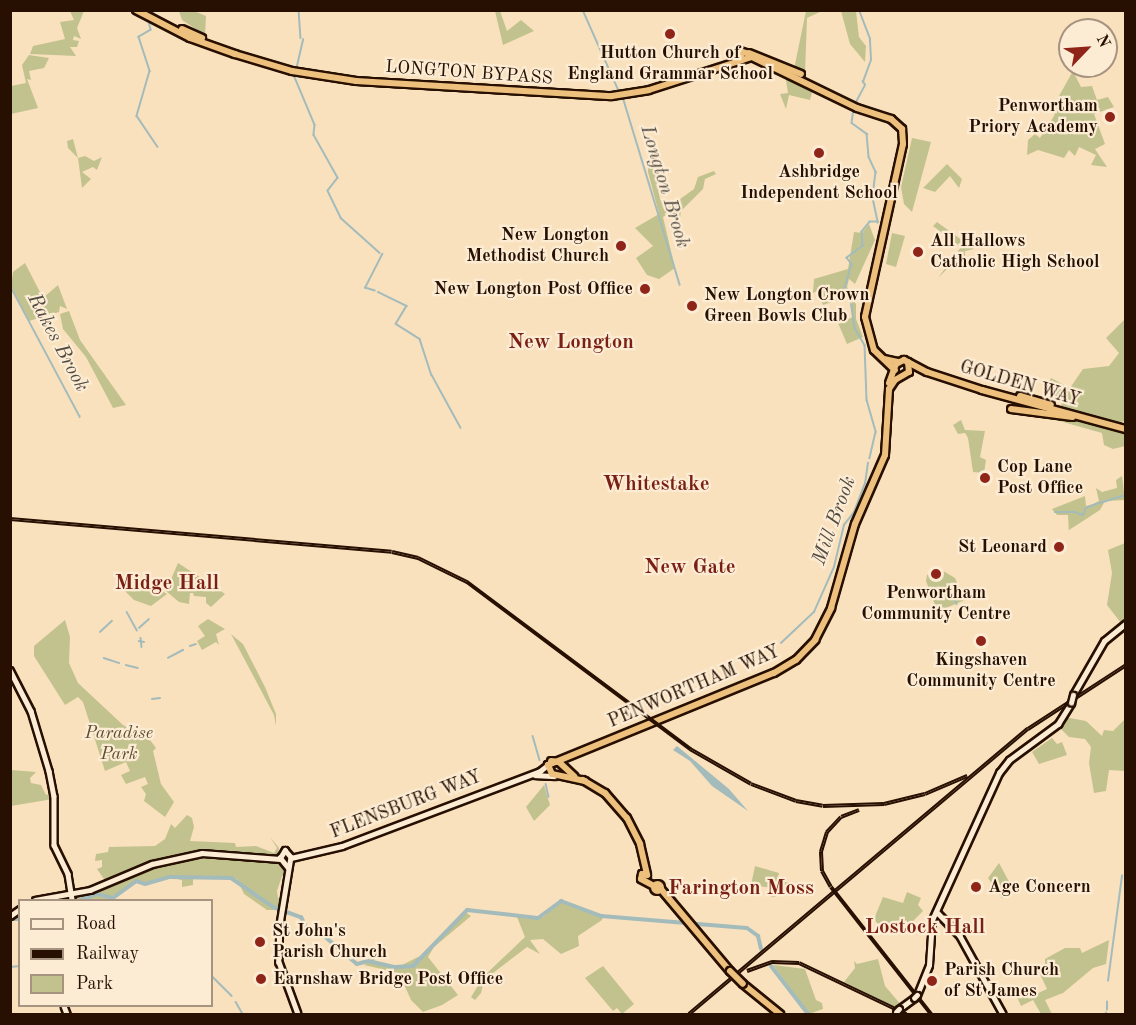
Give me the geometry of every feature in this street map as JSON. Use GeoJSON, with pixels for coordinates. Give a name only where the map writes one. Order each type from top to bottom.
{"type":"FeatureCollection","features":[{"type":"Feature","properties":{"kind":"highway","name":"LONGTON BYPASS"},"geometry":{"type":"LineString","coordinates":[[136,10],[191,34]]}},
{"type":"Feature","properties":{"kind":"highway","name":"LONGTON BYPASS"},"geometry":{"type":"LineString","coordinates":[[141,10],[235,53],[324,75],[505,89],[625,92],[744,57]]}},
{"type":"Feature","properties":{"kind":"highway","name":"LONGTON BYPASS"},"geometry":{"type":"LineString","coordinates":[[505,89],[592,97],[634,93],[744,57]]}},
{"type":"Feature","properties":{"kind":"highway"},"geometry":{"type":"LineString","coordinates":[[744,57],[786,69],[854,104],[896,118],[904,130],[906,145],[868,307],[876,349],[887,361],[909,362],[909,372],[901,376],[889,389],[888,431],[879,467]]}},
{"type":"Feature","properties":{"kind":"highway"},"geometry":{"type":"LineString","coordinates":[[901,376],[873,349],[865,312],[903,144],[904,130]]}},
{"type":"Feature","properties":{"kind":"highway"},"geometry":{"type":"LineString","coordinates":[[879,467],[886,432],[886,389],[898,362]]}},
{"type":"Feature","properties":{"kind":"highway","name":"GOLDEN WAY"},"geometry":{"type":"LineString","coordinates":[[909,362],[971,387],[1066,411],[1125,430]]}},
{"type":"Feature","properties":{"kind":"highway","name":"GOLDEN WAY"},"geometry":{"type":"LineString","coordinates":[[909,372],[917,371],[1125,430]]}},
{"type":"Feature","properties":{"kind":"highway"},"geometry":{"type":"LineString","coordinates":[[1025,388],[1034,399]]}},
{"type":"Feature","properties":{"kind":"highway"},"geometry":{"type":"LineString","coordinates":[[1020,396],[1066,411]]}},
{"type":"Feature","properties":{"kind":"highway"},"geometry":{"type":"LineString","coordinates":[[1011,409],[1081,419]]}},
{"type":"Feature","properties":{"kind":"highway","name":"PENWORTHAM WAY"},"geometry":{"type":"LineString","coordinates":[[550,763],[736,687],[748,685],[786,667],[816,640],[831,608],[860,510],[879,467]]}},
{"type":"Feature","properties":{"kind":"highway"},"geometry":{"type":"LineString","coordinates":[[736,687],[738,678]]}},
{"type":"Feature","properties":{"kind":"highway","name":"PENWORTHAM WAY"},"geometry":{"type":"LineString","coordinates":[[563,767],[568,758],[582,750]]}},
{"type":"Feature","properties":{"kind":"highway"},"geometry":{"type":"LineString","coordinates":[[558,761],[563,767],[557,775],[549,771],[550,763],[558,761]]}},
{"type":"Feature","properties":{"kind":"highway","name":"FLENSBURG WAY"},"geometry":{"type":"LineString","coordinates":[[563,767],[605,793],[624,814],[637,837],[645,864],[645,876],[719,960],[743,984],[780,1014]]}},
{"type":"Feature","properties":{"kind":"highway","name":"FLENSBURG WAY"},"geometry":{"type":"LineString","coordinates":[[557,775],[585,781]]}},
{"type":"Feature","properties":{"kind":"main road"},"geometry":{"type":"LineString","coordinates":[[896,1012],[915,997],[927,973],[931,924],[1010,761],[1058,724],[1104,641],[1125,623]]}},
{"type":"Feature","properties":{"kind":"main road"},"geometry":{"type":"LineString","coordinates":[[10,670],[33,716],[49,771],[54,796],[55,848],[72,892],[72,899]]}},
{"type":"Feature","properties":{"kind":"main road","name":"FLENSBURG WAY"},"geometry":{"type":"LineString","coordinates":[[40,899],[103,886],[172,858],[202,853],[286,858],[342,846],[523,777],[550,763]]}},
{"type":"Feature","properties":{"kind":"main road","name":"FLENSBURG WAY"},"geometry":{"type":"LineString","coordinates":[[523,777],[557,775]]}},
{"type":"Feature","properties":{"kind":"main road"},"geometry":{"type":"LineString","coordinates":[[286,858],[288,868],[279,933],[279,962],[298,1014]]}},
{"type":"Feature","properties":{"kind":"main road"},"geometry":{"type":"LineString","coordinates":[[937,912],[960,936],[1003,1014]]}},
{"type":"Feature","properties":{"kind":"green space"},"geometry":{"type":"Polygon","coordinates":[[[70,11],[84,11],[77,28],[81,39],[74,36],[73,40],[79,41],[77,47],[70,47],[76,56],[30,54],[33,46],[65,39],[60,22],[74,20],[70,11]]]}},
{"type":"Feature","properties":{"kind":"green space"},"geometry":{"type":"Polygon","coordinates":[[[179,11],[194,11],[206,16],[205,35],[182,20],[179,11]]]}},
{"type":"Feature","properties":{"kind":"green space"},"geometry":{"type":"Polygon","coordinates":[[[495,11],[500,11],[507,31],[521,20],[534,31],[503,45],[495,11]]]}},
{"type":"Feature","properties":{"kind":"green space"},"geometry":{"type":"Polygon","coordinates":[[[806,11],[822,11],[807,18],[805,74],[794,69],[806,11]]]}},
{"type":"Feature","properties":{"kind":"green space"},"geometry":{"type":"Polygon","coordinates":[[[841,11],[856,11],[859,37],[866,46],[865,62],[850,44],[841,11]]]}},
{"type":"Feature","properties":{"kind":"green space"},"geometry":{"type":"Polygon","coordinates":[[[29,55],[49,58],[44,68],[29,71],[31,80],[27,79],[38,108],[11,114],[11,86],[26,83],[22,65],[29,55]]]}},
{"type":"Feature","properties":{"kind":"green space"},"geometry":{"type":"Polygon","coordinates":[[[785,74],[813,89],[810,100],[789,95],[786,109],[780,94],[788,93],[785,74]]]}},
{"type":"Feature","properties":{"kind":"green space"},"geometry":{"type":"Polygon","coordinates":[[[1069,78],[1076,78],[1081,87],[1092,86],[1097,100],[1108,97],[1114,107],[1094,114],[1105,144],[1095,149],[1107,167],[1091,165],[1096,155],[1079,147],[1075,156],[1069,150],[1064,158],[1038,150],[1027,155],[1028,140],[1035,134],[1040,138],[1054,116],[1059,96],[1069,78]]]}},
{"type":"Feature","properties":{"kind":"green space"},"geometry":{"type":"Polygon","coordinates":[[[912,138],[931,142],[912,212],[904,204],[901,187],[912,138]]]}},
{"type":"Feature","properties":{"kind":"green space"},"geometry":{"type":"Polygon","coordinates":[[[73,139],[78,158],[68,148],[67,141],[73,139]]]}},
{"type":"Feature","properties":{"kind":"green space"},"geometry":{"type":"Polygon","coordinates":[[[85,156],[94,161],[102,157],[97,170],[93,167],[82,172],[91,179],[82,188],[78,158],[85,156]]]}},
{"type":"Feature","properties":{"kind":"green space"},"geometry":{"type":"Polygon","coordinates":[[[653,161],[660,199],[669,207],[694,189],[698,177],[714,171],[716,174],[705,179],[703,189],[681,211],[680,218],[668,214],[663,217],[675,268],[659,279],[647,275],[636,258],[653,246],[635,228],[659,214],[648,172],[648,165],[653,161]]]}},
{"type":"Feature","properties":{"kind":"green space"},"geometry":{"type":"Polygon","coordinates":[[[947,164],[962,179],[959,188],[950,176],[935,192],[923,188],[947,164]]]}},
{"type":"Feature","properties":{"kind":"green space"},"geometry":{"type":"Polygon","coordinates":[[[937,222],[974,249],[965,251],[965,259],[960,256],[938,278],[961,247],[933,226],[937,222]]]}},
{"type":"Feature","properties":{"kind":"green space"},"geometry":{"type":"Polygon","coordinates":[[[869,224],[875,240],[855,284],[849,279],[847,287],[856,302],[856,319],[863,337],[847,344],[838,323],[853,317],[850,303],[846,297],[823,305],[817,291],[813,293],[814,279],[848,269],[854,232],[862,233],[869,224]]]}},
{"type":"Feature","properties":{"kind":"green space"},"geometry":{"type":"Polygon","coordinates":[[[892,233],[905,236],[896,267],[886,264],[892,233]]]}},
{"type":"Feature","properties":{"kind":"green space"},"geometry":{"type":"Polygon","coordinates":[[[25,263],[43,298],[58,285],[67,309],[60,306],[59,312],[29,321],[11,286],[13,272],[25,263]]]}},
{"type":"Feature","properties":{"kind":"green space"},"geometry":{"type":"Polygon","coordinates":[[[69,311],[80,340],[126,405],[113,408],[86,357],[63,329],[60,314],[69,311]]]}},
{"type":"Feature","properties":{"kind":"green space"},"geometry":{"type":"Polygon","coordinates":[[[1125,319],[1125,422],[1121,421],[1125,428],[1061,408],[1062,399],[1044,391],[1051,378],[1070,388],[1083,369],[1109,366],[1119,353],[1106,338],[1125,319]]]}},
{"type":"Feature","properties":{"kind":"green space"},"geometry":{"type":"Polygon","coordinates":[[[1058,416],[1125,432],[1125,446],[1113,449],[1104,445],[1102,433],[1056,420],[1058,416]]]}},
{"type":"Feature","properties":{"kind":"green space"},"geometry":{"type":"Polygon","coordinates":[[[961,420],[965,430],[985,431],[980,457],[986,460],[984,473],[973,472],[968,438],[965,433],[958,434],[953,425],[961,420]]]}},
{"type":"Feature","properties":{"kind":"green space"},"geometry":{"type":"Polygon","coordinates":[[[1122,476],[1125,500],[1105,501],[1100,510],[1069,530],[1069,535],[1068,515],[1057,515],[1052,509],[1085,496],[1086,506],[1093,504],[1099,501],[1096,488],[1102,492],[1117,488],[1116,480],[1122,476]]]}},
{"type":"Feature","properties":{"kind":"green space"},"geometry":{"type":"Polygon","coordinates":[[[1125,543],[1125,621],[1121,623],[1107,605],[1112,573],[1108,550],[1125,543]]]}},
{"type":"Feature","properties":{"kind":"green space"},"geometry":{"type":"Polygon","coordinates":[[[178,563],[225,594],[211,607],[206,603],[206,597],[194,596],[193,593],[190,593],[189,604],[179,602],[166,591],[178,563]]]}},
{"type":"Feature","properties":{"kind":"green space"},"geometry":{"type":"Polygon","coordinates":[[[940,569],[955,578],[965,600],[946,608],[948,615],[940,618],[926,581],[927,575],[940,569]]]}},
{"type":"Feature","properties":{"kind":"green space"},"geometry":{"type":"Polygon","coordinates":[[[131,578],[148,583],[167,594],[151,606],[134,600],[125,591],[136,587],[131,578]]]}},
{"type":"Feature","properties":{"kind":"green space"},"geometry":{"type":"Polygon","coordinates":[[[208,619],[225,629],[216,634],[219,645],[216,642],[202,650],[197,641],[205,636],[198,626],[208,619]]]}},
{"type":"Feature","properties":{"kind":"green space","name":"Paradise Park"},"geometry":{"type":"Polygon","coordinates":[[[65,620],[70,637],[69,663],[78,683],[123,725],[150,740],[156,748],[153,751],[161,784],[174,802],[165,817],[144,801],[146,794],[141,787],[148,784],[145,777],[126,784],[121,775],[130,771],[126,762],[105,771],[83,702],[78,697],[65,705],[34,656],[34,646],[65,620]]]}},
{"type":"Feature","properties":{"kind":"green space"},"geometry":{"type":"Polygon","coordinates":[[[231,634],[243,644],[265,687],[276,714],[276,726],[274,715],[231,634]]]}},
{"type":"Feature","properties":{"kind":"green space"},"geometry":{"type":"Polygon","coordinates":[[[1064,717],[1086,721],[1102,736],[1104,730],[1113,731],[1125,719],[1125,771],[1109,770],[1106,791],[1094,793],[1089,763],[1091,747],[1085,739],[1069,737],[1058,726],[1064,717]]]}},
{"type":"Feature","properties":{"kind":"green space"},"geometry":{"type":"Polygon","coordinates":[[[1052,738],[1057,744],[1062,742],[1067,755],[1039,764],[1032,752],[1052,738]]]}},
{"type":"Feature","properties":{"kind":"green space"},"geometry":{"type":"Polygon","coordinates":[[[11,770],[36,772],[30,778],[31,783],[41,785],[46,795],[53,793],[53,799],[11,806],[11,770]]]}},
{"type":"Feature","properties":{"kind":"green space"},"geometry":{"type":"Polygon","coordinates":[[[544,785],[550,805],[534,821],[526,807],[544,785]]]}},
{"type":"Feature","properties":{"kind":"green space"},"geometry":{"type":"Polygon","coordinates":[[[187,815],[192,818],[194,827],[190,841],[235,843],[236,847],[256,846],[274,853],[277,848],[270,837],[279,848],[278,853],[280,852],[275,855],[225,851],[183,854],[152,862],[102,884],[104,879],[97,869],[102,867],[102,860],[95,861],[96,854],[108,852],[109,847],[155,846],[165,839],[171,824],[175,828],[187,815]]]}},
{"type":"Feature","properties":{"kind":"green space"},"geometry":{"type":"Polygon","coordinates":[[[232,856],[278,859],[287,866],[287,875],[282,876],[277,891],[278,898],[285,901],[283,910],[267,910],[244,894],[237,879],[221,877],[193,878],[193,885],[182,887],[182,880],[172,878],[148,884],[139,882],[126,887],[114,899],[73,899],[75,894],[106,888],[165,863],[232,856]]]}},
{"type":"Feature","properties":{"kind":"green space"},"geometry":{"type":"Polygon","coordinates":[[[999,863],[1014,891],[1002,898],[988,878],[999,863]]]}},
{"type":"Feature","properties":{"kind":"green space"},"geometry":{"type":"Polygon","coordinates":[[[755,866],[779,873],[777,880],[790,883],[789,890],[782,889],[775,897],[771,897],[773,888],[751,885],[755,866]]]}},
{"type":"Feature","properties":{"kind":"green space"},"geometry":{"type":"Polygon","coordinates":[[[907,892],[921,898],[918,905],[923,911],[911,923],[899,921],[897,926],[877,923],[874,919],[883,897],[903,903],[907,892]]]}},
{"type":"Feature","properties":{"kind":"green space"},"geometry":{"type":"Polygon","coordinates":[[[560,901],[603,916],[602,920],[578,936],[579,946],[561,954],[543,939],[530,940],[540,954],[527,947],[484,980],[481,993],[475,1000],[471,997],[484,976],[525,937],[517,917],[543,917],[560,901]]]}},
{"type":"Feature","properties":{"kind":"green space"},"geometry":{"type":"Polygon","coordinates":[[[465,912],[471,916],[434,947],[428,957],[458,995],[442,1005],[423,1012],[411,1000],[399,973],[364,965],[374,958],[376,964],[400,966],[420,956],[414,964],[405,965],[416,965],[465,912]]]}},
{"type":"Feature","properties":{"kind":"green space"},"geometry":{"type":"Polygon","coordinates":[[[1109,940],[1106,964],[1093,968],[1063,993],[1045,1000],[1052,1014],[1041,1014],[1033,1000],[1021,1006],[1017,997],[1031,990],[1034,995],[1047,989],[1039,972],[1045,972],[1045,959],[1065,948],[1080,948],[1082,953],[1109,940]]]}},
{"type":"Feature","properties":{"kind":"green space"},"geometry":{"type":"Polygon","coordinates":[[[878,959],[885,986],[902,1006],[897,1009],[844,982],[855,968],[854,961],[857,964],[878,959]]]}},
{"type":"Feature","properties":{"kind":"green space"},"geometry":{"type":"Polygon","coordinates":[[[773,965],[805,969],[816,1000],[822,1003],[823,1009],[809,1014],[773,965]]]}},
{"type":"Feature","properties":{"kind":"green space"},"geometry":{"type":"Polygon","coordinates":[[[603,966],[634,1004],[622,1014],[617,1008],[613,1011],[585,978],[603,966]]]}},
{"type":"Feature","properties":{"kind":"water"},"geometry":{"type":"Polygon","coordinates":[[[677,746],[729,789],[748,811],[712,786],[690,761],[673,750],[677,746]]]}},
{"type":"Feature","properties":{"kind":"waterway"},"geometry":{"type":"LineString","coordinates":[[299,10],[301,38]]}},
{"type":"Feature","properties":{"kind":"waterway","name":"Longton Brook"},"geometry":{"type":"LineString","coordinates":[[583,10],[619,91]]}},
{"type":"Feature","properties":{"kind":"waterway","name":"Mill Brook"},"geometry":{"type":"LineString","coordinates":[[855,104],[865,85],[863,82],[871,60],[870,39],[859,10]]}},
{"type":"Feature","properties":{"kind":"waterway"},"geometry":{"type":"LineString","coordinates":[[149,21],[151,30],[139,37],[150,71],[137,116],[158,147]]}},
{"type":"Feature","properties":{"kind":"waterway"},"geometry":{"type":"LineString","coordinates":[[297,66],[303,40]]}},
{"type":"Feature","properties":{"kind":"waterway"},"geometry":{"type":"LineString","coordinates":[[294,75],[315,125],[314,135],[338,178],[328,191],[341,218],[380,253]]}},
{"type":"Feature","properties":{"kind":"waterway","name":"Longton Brook"},"geometry":{"type":"LineString","coordinates":[[623,97],[680,285]]}},
{"type":"Feature","properties":{"kind":"waterway","name":"Mill Brook"},"geometry":{"type":"LineString","coordinates":[[854,109],[852,123],[867,134],[869,157],[876,172],[873,198],[878,222],[870,222],[862,232],[863,246],[847,258],[852,264],[845,288],[851,300],[855,328],[865,345],[867,400],[876,432],[870,458]]}},
{"type":"Feature","properties":{"kind":"waterway"},"geometry":{"type":"LineString","coordinates":[[375,291],[365,288],[382,254]]}},
{"type":"Feature","properties":{"kind":"waterway","name":"Rakes Brook"},"geometry":{"type":"LineString","coordinates":[[10,285],[79,415]]}},
{"type":"Feature","properties":{"kind":"waterway"},"geometry":{"type":"LineString","coordinates":[[378,292],[407,306],[396,324],[420,339],[432,375],[461,428]]}},
{"type":"Feature","properties":{"kind":"waterway","name":"Mill Brook"},"geometry":{"type":"LineString","coordinates":[[781,643],[814,612],[834,567],[844,525],[854,512],[865,484],[868,463]]}},
{"type":"Feature","properties":{"kind":"waterway"},"geometry":{"type":"LineString","coordinates":[[1100,503],[1123,496]]}},
{"type":"Feature","properties":{"kind":"waterway"},"geometry":{"type":"LineString","coordinates":[[1077,513],[1083,515],[1086,508],[1099,503]]}},
{"type":"Feature","properties":{"kind":"waterway"},"geometry":{"type":"LineString","coordinates":[[1055,512],[1076,512]]}},
{"type":"Feature","properties":{"kind":"waterway"},"geometry":{"type":"LineString","coordinates":[[951,590],[957,604]]}},
{"type":"Feature","properties":{"kind":"waterway"},"geometry":{"type":"LineString","coordinates":[[939,613],[946,610]]}},
{"type":"Feature","properties":{"kind":"waterway"},"geometry":{"type":"LineString","coordinates":[[127,612],[137,630]]}},
{"type":"Feature","properties":{"kind":"waterway"},"geometry":{"type":"LineString","coordinates":[[139,628],[149,619]]}},
{"type":"Feature","properties":{"kind":"waterway"},"geometry":{"type":"LineString","coordinates":[[100,632],[112,621]]}},
{"type":"Feature","properties":{"kind":"waterway"},"geometry":{"type":"LineString","coordinates":[[141,638],[142,647]]}},
{"type":"Feature","properties":{"kind":"waterway"},"geometry":{"type":"LineString","coordinates":[[139,641],[144,642]]}},
{"type":"Feature","properties":{"kind":"waterway"},"geometry":{"type":"LineString","coordinates":[[190,646],[196,644]]}},
{"type":"Feature","properties":{"kind":"waterway"},"geometry":{"type":"LineString","coordinates":[[168,658],[183,650]]}},
{"type":"Feature","properties":{"kind":"waterway"},"geometry":{"type":"LineString","coordinates":[[104,658],[119,663]]}},
{"type":"Feature","properties":{"kind":"waterway"},"geometry":{"type":"LineString","coordinates":[[126,665],[138,668]]}},
{"type":"Feature","properties":{"kind":"waterway"},"geometry":{"type":"LineString","coordinates":[[152,699],[160,698]]}},
{"type":"Feature","properties":{"kind":"waterway"},"geometry":{"type":"LineString","coordinates":[[533,736],[540,760]]}},
{"type":"Feature","properties":{"kind":"waterway"},"geometry":{"type":"LineString","coordinates":[[546,784],[549,797]]}},
{"type":"Feature","properties":{"kind":"waterway"},"geometry":{"type":"LineString","coordinates":[[1108,981],[1122,876]]}},
{"type":"Feature","properties":{"kind":"waterway"},"geometry":{"type":"LineString","coordinates":[[84,899],[97,894],[113,898],[136,881],[145,884],[169,877],[231,878],[273,907],[301,917],[306,927],[317,930],[357,964],[368,961],[395,967],[413,966],[467,910],[538,918],[561,901],[601,916],[747,928],[758,936],[761,949]]}},
{"type":"Feature","properties":{"kind":"waterway"},"geometry":{"type":"LineString","coordinates":[[11,919],[18,919]]}},
{"type":"Feature","properties":{"kind":"waterway","name":"Mill Brook"},"geometry":{"type":"LineString","coordinates":[[10,967],[18,966]]}},
{"type":"Feature","properties":{"kind":"waterway"},"geometry":{"type":"LineString","coordinates":[[771,966],[808,1014]]}},
{"type":"Feature","properties":{"kind":"waterway"},"geometry":{"type":"LineString","coordinates":[[213,977],[232,996]]}},
{"type":"Feature","properties":{"kind":"waterway"},"geometry":{"type":"LineString","coordinates":[[236,1002],[243,1014]]}},
{"type":"Feature","properties":{"kind":"waterway"},"geometry":{"type":"LineString","coordinates":[[1107,1002],[1107,1010]]}},
{"type":"Feature","properties":{"kind":"railway"},"geometry":{"type":"LineString","coordinates":[[10,519],[392,552],[418,558],[467,582],[690,749],[751,784],[796,801],[823,806],[884,804],[925,794],[967,776]]}},
{"type":"Feature","properties":{"kind":"railway"},"geometry":{"type":"LineString","coordinates":[[689,1014],[1028,729],[1126,665]]}},
{"type":"Feature","properties":{"kind":"railway"},"geometry":{"type":"LineString","coordinates":[[859,810],[841,817],[827,832],[821,852],[822,871],[831,887],[931,1014]]}},
{"type":"Feature","properties":{"kind":"railway"},"geometry":{"type":"LineString","coordinates":[[747,971],[772,962],[799,963],[906,1014]]}},
{"type":"Feature","properties":{"kind":"place","name":"Hutton Church of England Grammar School"},"geometry":{"type":"Point","coordinates":[670,34]}},
{"type":"Feature","properties":{"kind":"place","name":"Penwortham Priory Academy"},"geometry":{"type":"Point","coordinates":[1110,117]}},
{"type":"Feature","properties":{"kind":"place","name":"Ashbridge Independent School"},"geometry":{"type":"Point","coordinates":[819,153]}},
{"type":"Feature","properties":{"kind":"place","name":"New Longton Methodist Church"},"geometry":{"type":"Point","coordinates":[621,246]}},
{"type":"Feature","properties":{"kind":"place","name":"All Hallows Catholic High School"},"geometry":{"type":"Point","coordinates":[918,252]}},
{"type":"Feature","properties":{"kind":"place","name":"New Longton Post Office"},"geometry":{"type":"Point","coordinates":[645,289]}},
{"type":"Feature","properties":{"kind":"place","name":"New Longton Crown Green Bowls Club"},"geometry":{"type":"Point","coordinates":[692,306]}},
{"type":"Feature","properties":{"kind":"place","name":"Cop Lane Post Office"},"geometry":{"type":"Point","coordinates":[985,478]}},
{"type":"Feature","properties":{"kind":"place","name":"St Leonard"},"geometry":{"type":"Point","coordinates":[1059,547]}},
{"type":"Feature","properties":{"kind":"place","name":"Penwortham Community Centre"},"geometry":{"type":"Point","coordinates":[936,574]}},
{"type":"Feature","properties":{"kind":"place","name":"Kingshaven Community Centre"},"geometry":{"type":"Point","coordinates":[981,641]}},
{"type":"Feature","properties":{"kind":"place","name":"Age Concern"},"geometry":{"type":"Point","coordinates":[976,887]}},
{"type":"Feature","properties":{"kind":"place","name":"St John's Parish Church"},"geometry":{"type":"Point","coordinates":[260,942]}},
{"type":"Feature","properties":{"kind":"place","name":"Earnshaw Bridge Post Office"},"geometry":{"type":"Point","coordinates":[261,979]}},
{"type":"Feature","properties":{"kind":"place","name":"Parish Church of St James"},"geometry":{"type":"Point","coordinates":[932,981]}},
{"type":"Feature","properties":{"kind":"district","name":"New Longton"},"geometry":{"type":"Point","coordinates":[571,343]}},
{"type":"Feature","properties":{"kind":"district","name":"Whitestake"},"geometry":{"type":"Point","coordinates":[656,485]}},
{"type":"Feature","properties":{"kind":"district","name":"New Gate"},"geometry":{"type":"Point","coordinates":[690,568]}},
{"type":"Feature","properties":{"kind":"district","name":"Midge Hall"},"geometry":{"type":"Point","coordinates":[167,584]}},
{"type":"Feature","properties":{"kind":"district","name":"Farington Moss"},"geometry":{"type":"Point","coordinates":[741,889]}},
{"type":"Feature","properties":{"kind":"district","name":"Lostock Hall"},"geometry":{"type":"Point","coordinates":[925,928]}}]}
